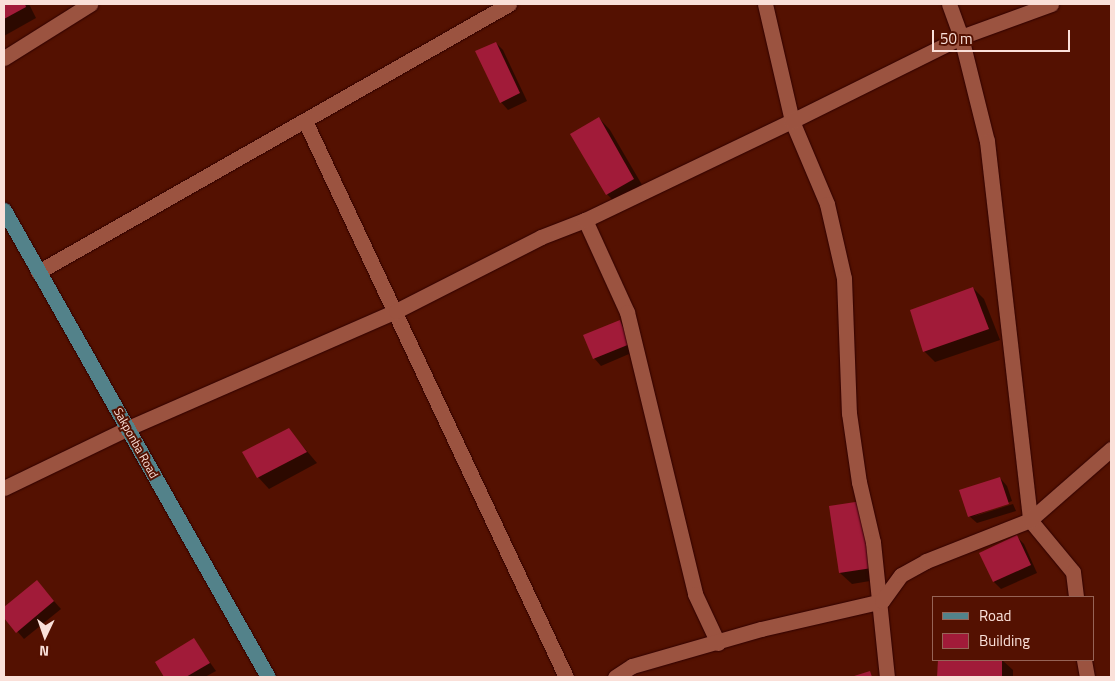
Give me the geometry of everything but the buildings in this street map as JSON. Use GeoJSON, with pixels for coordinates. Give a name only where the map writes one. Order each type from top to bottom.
{"type":"FeatureCollection","features":[{"type":"Feature","properties":{"kind":"main road","name":"Sakponba Road"},"geometry":{"type":"LineString","coordinates":[[4,210],[268,677]]}},
{"type":"Feature","properties":{"kind":"street"},"geometry":{"type":"LineString","coordinates":[[4,58],[90,4]]}},
{"type":"Feature","properties":{"kind":"street"},"geometry":{"type":"LineString","coordinates":[[38,272],[509,4]]}},
{"type":"Feature","properties":{"kind":"street"},"geometry":{"type":"LineString","coordinates":[[765,4],[792,121],[827,204],[844,278],[849,413],[882,601],[887,677]]}},
{"type":"Feature","properties":{"kind":"street"},"geometry":{"type":"LineString","coordinates":[[949,4],[961,36],[986,141],[1030,520],[1073,572],[1076,596]]}},
{"type":"Feature","properties":{"kind":"street"},"geometry":{"type":"LineString","coordinates":[[4,488],[128,428],[396,311],[542,237],[585,220],[792,121],[961,36],[1051,4]]}},
{"type":"Feature","properties":{"kind":"street"},"geometry":{"type":"LineString","coordinates":[[305,121],[396,311],[566,677]]}},
{"type":"Feature","properties":{"kind":"street"},"geometry":{"type":"LineString","coordinates":[[585,220],[626,312],[695,594],[718,643]]}},
{"type":"Feature","properties":{"kind":"street"},"geometry":{"type":"LineString","coordinates":[[615,677],[632,666],[718,643],[761,629],[882,601],[900,575],[926,561],[1030,520],[1111,449]]}},
{"type":"Feature","properties":{"kind":"street"},"geometry":{"type":"LineString","coordinates":[[1084,661],[1087,677]]}}]}
